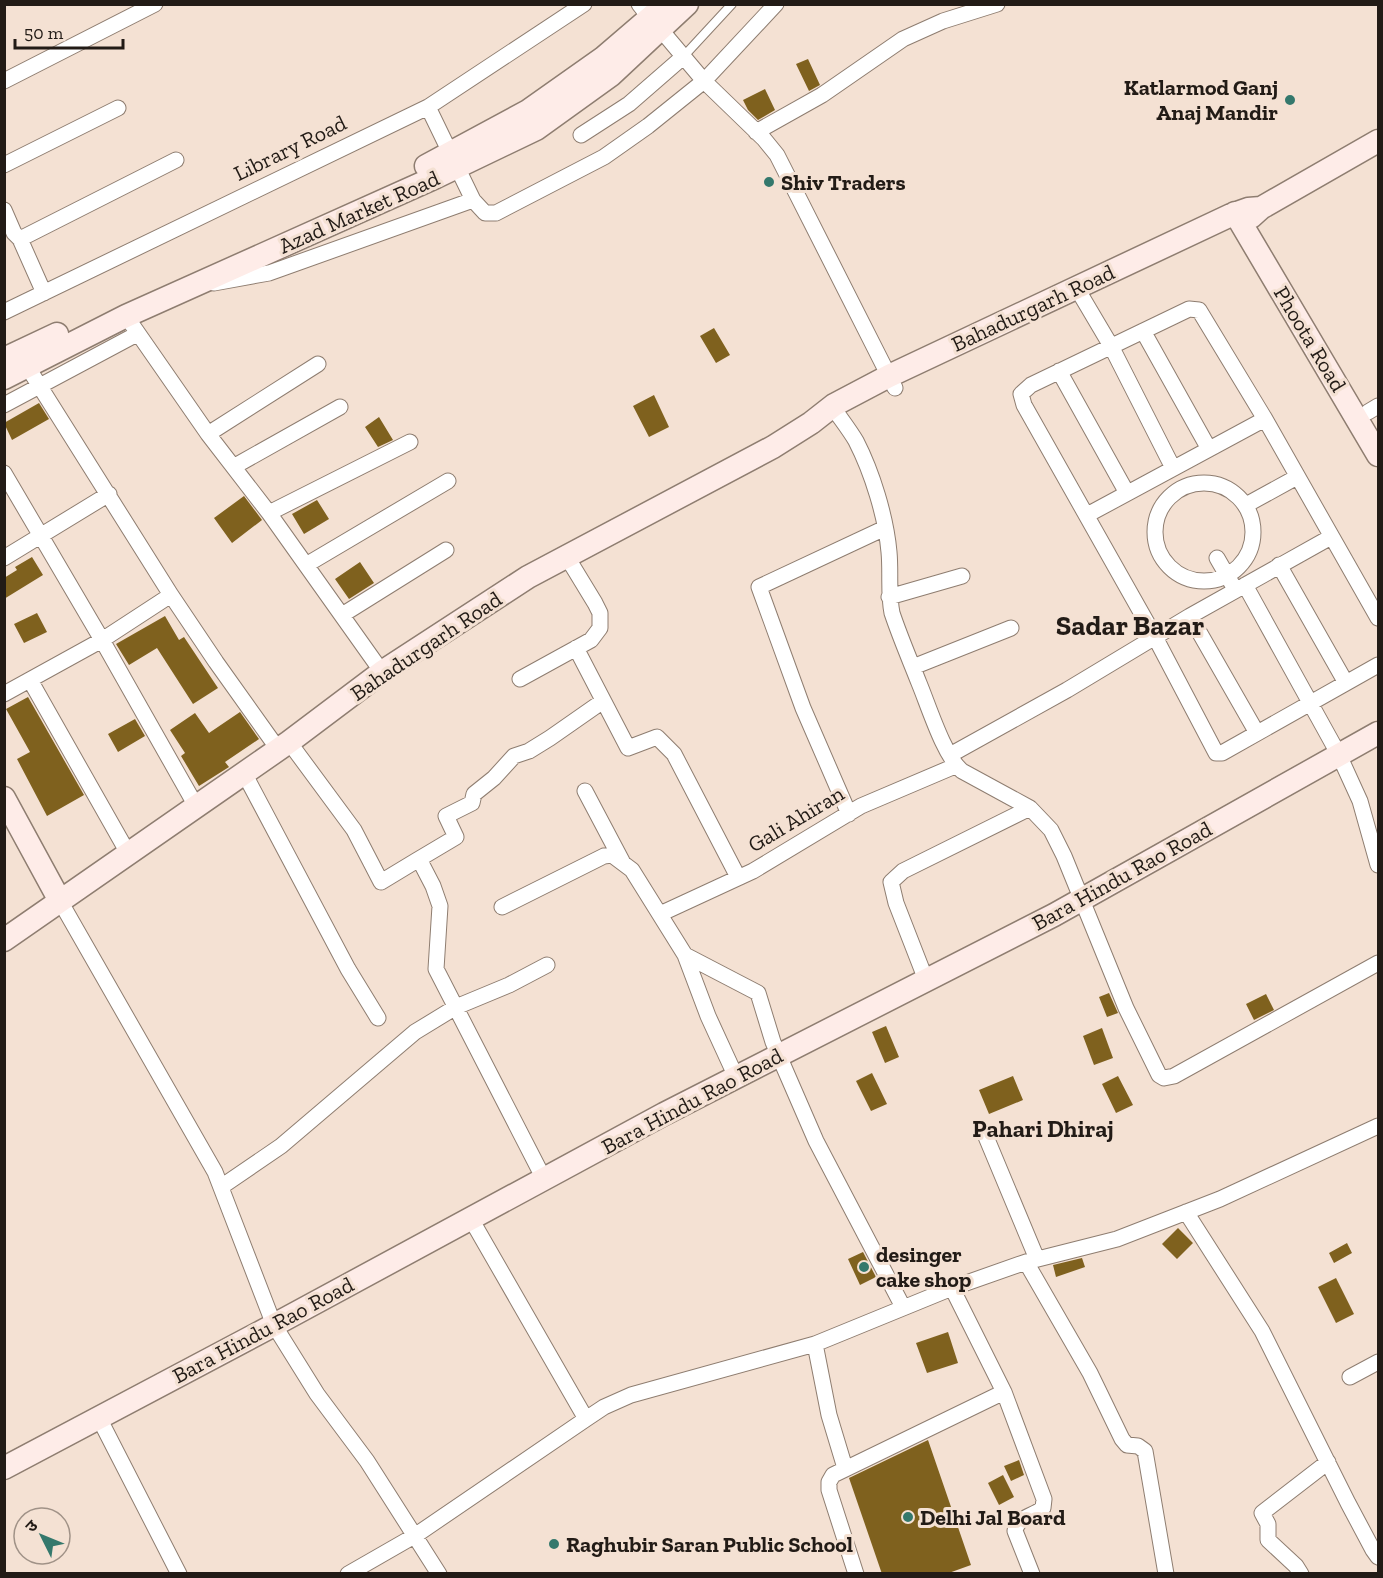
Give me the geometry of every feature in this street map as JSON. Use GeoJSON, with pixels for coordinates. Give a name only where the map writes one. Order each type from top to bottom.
{"type":"FeatureCollection","features":[{"type":"Feature","properties":{"kind":"street"},"geometry":{"type":"LineString","coordinates":[[4,81],[155,4]]}},
{"type":"Feature","properties":{"kind":"street","name":"Library Road"},"geometry":{"type":"LineString","coordinates":[[4,312],[428,107],[584,4]]}},
{"type":"Feature","properties":{"kind":"street","name":"Azad Market Road"},"geometry":{"type":"LineString","coordinates":[[4,359],[454,160],[536,129],[611,75],[654,14],[687,4]]}},
{"type":"Feature","properties":{"kind":"street"},"geometry":{"type":"LineString","coordinates":[[428,107],[473,200],[485,213],[492,214],[574,175],[648,126],[704,81],[776,4]]}},
{"type":"Feature","properties":{"kind":"street"},"geometry":{"type":"LineString","coordinates":[[756,132],[822,95],[903,39],[932,25],[997,4]]}},
{"type":"Feature","properties":{"kind":"street"},"geometry":{"type":"LineString","coordinates":[[654,14],[683,57],[777,155],[892,382]]}},
{"type":"Feature","properties":{"kind":"street"},"geometry":{"type":"LineString","coordinates":[[581,135],[629,104],[683,57]]}},
{"type":"Feature","properties":{"kind":"street"},"geometry":{"type":"LineString","coordinates":[[4,165],[118,108]]}},
{"type":"Feature","properties":{"kind":"street","name":"Bahadurgarh Road"},"geometry":{"type":"LineString","coordinates":[[892,382],[1082,297],[1170,254],[1378,141]]}},
{"type":"Feature","properties":{"kind":"street"},"geometry":{"type":"LineString","coordinates":[[20,239],[176,160]]}},
{"type":"Feature","properties":{"kind":"street","name":"Azad Market Road"},"geometry":{"type":"LineString","coordinates":[[4,378],[27,366],[131,325],[199,284],[454,160]]}},
{"type":"Feature","properties":{"kind":"street"},"geometry":{"type":"LineString","coordinates":[[199,284],[269,273],[473,200]]}},
{"type":"Feature","properties":{"kind":"street"},"geometry":{"type":"LineString","coordinates":[[4,210],[14,234],[20,239],[44,293]]}},
{"type":"Feature","properties":{"kind":"street","name":"Bahadurgarh Road"},"geometry":{"type":"LineString","coordinates":[[4,940],[283,746],[382,672],[528,577],[892,382],[1247,214]]}},
{"type":"Feature","properties":{"kind":"street","name":"Phoota Road"},"geometry":{"type":"LineString","coordinates":[[1247,214],[1375,416]]}},
{"type":"Feature","properties":{"kind":"street","name":"Phoota Road"},"geometry":{"type":"LineString","coordinates":[[1247,214],[1378,455]]}},
{"type":"Feature","properties":{"kind":"street"},"geometry":{"type":"LineString","coordinates":[[1082,297],[1111,346],[1181,488]]}},
{"type":"Feature","properties":{"kind":"street"},"geometry":{"type":"LineString","coordinates":[[1378,618],[1265,419],[1199,310],[1190,309],[1111,346],[1026,388],[1021,394],[1216,753],[1222,753],[1378,665]]}},
{"type":"Feature","properties":{"kind":"street"},"geometry":{"type":"LineString","coordinates":[[4,405],[40,386],[131,325],[382,672]]}},
{"type":"Feature","properties":{"kind":"street"},"geometry":{"type":"LineString","coordinates":[[1143,331],[1209,449]]}},
{"type":"Feature","properties":{"kind":"street"},"geometry":{"type":"LineString","coordinates":[[208,434],[318,364]]}},
{"type":"Feature","properties":{"kind":"street"},"geometry":{"type":"LineString","coordinates":[[27,366],[216,662],[354,830],[381,882],[456,837],[446,816],[472,803],[474,794],[494,778],[514,756],[536,746],[603,701]]}},
{"type":"Feature","properties":{"kind":"street"},"geometry":{"type":"LineString","coordinates":[[1059,371],[1127,493]]}},
{"type":"Feature","properties":{"kind":"street"},"geometry":{"type":"LineString","coordinates":[[235,466],[340,407]]}},
{"type":"Feature","properties":{"kind":"street"},"geometry":{"type":"LineString","coordinates":[[835,411],[855,440],[867,467],[885,528],[889,551],[889,597],[894,620],[953,760],[973,777],[1030,808],[1051,830],[1064,856],[1126,1008],[1159,1075],[1164,1078],[1174,1077],[1378,963]]}},
{"type":"Feature","properties":{"kind":"street"},"geometry":{"type":"LineString","coordinates":[[1087,515],[1265,419]]}},
{"type":"Feature","properties":{"kind":"street"},"geometry":{"type":"LineString","coordinates":[[269,513],[410,442]]}},
{"type":"Feature","properties":{"kind":"street"},"geometry":{"type":"LineString","coordinates":[[4,473],[196,806]]}},
{"type":"Feature","properties":{"kind":"street"},"geometry":{"type":"LineString","coordinates":[[1246,505],[1297,477]]}},
{"type":"Feature","properties":{"kind":"street"},"geometry":{"type":"LineString","coordinates":[[306,565],[448,481]]}},
{"type":"Feature","properties":{"kind":"street"},"geometry":{"type":"LineString","coordinates":[[1197,482],[1214,483],[1230,489],[1246,505],[1251,514],[1254,530],[1252,546],[1245,560],[1234,572],[1220,579],[1204,581],[1188,579],[1174,571],[1163,560],[1156,545],[1155,529],[1159,512],[1168,498],[1181,488],[1197,482]]}},
{"type":"Feature","properties":{"kind":"street"},"geometry":{"type":"LineString","coordinates":[[4,558],[109,494]]}},
{"type":"Feature","properties":{"kind":"street"},"geometry":{"type":"LineString","coordinates":[[849,814],[803,708],[759,587],[885,528]]}},
{"type":"Feature","properties":{"kind":"street","name":"Gali Ahiran"},"geometry":{"type":"LineString","coordinates":[[660,914],[753,871],[861,806],[953,760],[1190,616],[1331,537]]}},
{"type":"Feature","properties":{"kind":"street"},"geometry":{"type":"LineString","coordinates":[[342,615],[446,550]]}},
{"type":"Feature","properties":{"kind":"street"},"geometry":{"type":"LineString","coordinates":[[520,680],[597,635],[602,621],[596,603],[567,557]]}},
{"type":"Feature","properties":{"kind":"street"},"geometry":{"type":"LineString","coordinates":[[1217,558],[1227,575],[1240,587],[1340,755],[1360,801],[1378,865]]}},
{"type":"Feature","properties":{"kind":"street"},"geometry":{"type":"LineString","coordinates":[[1279,566],[1346,683]]}},
{"type":"Feature","properties":{"kind":"street"},"geometry":{"type":"LineString","coordinates":[[889,597],[962,576]]}},
{"type":"Feature","properties":{"kind":"street"},"geometry":{"type":"LineString","coordinates":[[4,694],[102,640],[171,594]]}},
{"type":"Feature","properties":{"kind":"street"},"geometry":{"type":"LineString","coordinates":[[1190,616],[1257,733]]}},
{"type":"Feature","properties":{"kind":"street"},"geometry":{"type":"LineString","coordinates":[[913,668],[1011,628]]}},
{"type":"Feature","properties":{"kind":"street"},"geometry":{"type":"LineString","coordinates":[[576,648],[628,748],[657,737],[674,754],[738,877]]}},
{"type":"Feature","properties":{"kind":"street"},"geometry":{"type":"LineString","coordinates":[[30,680],[128,853]]}},
{"type":"Feature","properties":{"kind":"street","name":"Bara Hindu Rao Road"},"geometry":{"type":"LineString","coordinates":[[4,1468],[736,1077],[1081,900],[1378,733]]}},
{"type":"Feature","properties":{"kind":"street"},"geometry":{"type":"LineString","coordinates":[[244,773],[348,969],[378,1018]]}},
{"type":"Feature","properties":{"kind":"street"},"geometry":{"type":"LineString","coordinates":[[585,791],[622,861]]}},
{"type":"Feature","properties":{"kind":"street"},"geometry":{"type":"LineString","coordinates":[[4,798],[60,901],[215,1172],[274,1325],[317,1394],[367,1461],[439,1574]]}},
{"type":"Feature","properties":{"kind":"street"},"geometry":{"type":"LineString","coordinates":[[926,980],[896,903],[891,882],[903,871],[1030,808]]}},
{"type":"Feature","properties":{"kind":"street"},"geometry":{"type":"LineString","coordinates":[[502,907],[604,856],[612,855],[622,861],[632,870],[685,955],[708,1016],[736,1077]]}},
{"type":"Feature","properties":{"kind":"street"},"geometry":{"type":"LineString","coordinates":[[419,859],[440,906],[436,969],[544,1179]]}},
{"type":"Feature","properties":{"kind":"street"},"geometry":{"type":"LineString","coordinates":[[685,955],[758,993],[773,1042],[816,1141],[903,1307]]}},
{"type":"Feature","properties":{"kind":"street"},"geometry":{"type":"LineString","coordinates":[[221,1187],[281,1146],[432,1020],[547,965]]}},
{"type":"Feature","properties":{"kind":"street"},"geometry":{"type":"LineString","coordinates":[[348,1574],[416,1535],[604,1407],[631,1395],[815,1344],[952,1287],[1032,1260],[1117,1239],[1220,1199],[1378,1126]]}},
{"type":"Feature","properties":{"kind":"street"},"geometry":{"type":"LineString","coordinates":[[984,1132],[1032,1260],[1122,1440],[1127,1445],[1138,1446],[1145,1451],[1166,1574]]}},
{"type":"Feature","properties":{"kind":"street"},"geometry":{"type":"LineString","coordinates":[[1186,1212],[1262,1331],[1378,1557]]}},
{"type":"Feature","properties":{"kind":"street"},"geometry":{"type":"LineString","coordinates":[[471,1219],[586,1419]]}},
{"type":"Feature","properties":{"kind":"street"},"geometry":{"type":"LineString","coordinates":[[952,1287],[1004,1392],[1044,1499],[1043,1508],[1021,1520],[1016,1525],[1015,1531],[1032,1574]]}},
{"type":"Feature","properties":{"kind":"street"},"geometry":{"type":"LineString","coordinates":[[815,1344],[829,1415],[845,1468]]}},
{"type":"Feature","properties":{"kind":"street"},"geometry":{"type":"LineString","coordinates":[[1350,1377],[1378,1362]]}},
{"type":"Feature","properties":{"kind":"street"},"geometry":{"type":"LineString","coordinates":[[856,1574],[829,1490],[829,1482],[833,1475],[1004,1392]]}},
{"type":"Feature","properties":{"kind":"street"},"geometry":{"type":"LineString","coordinates":[[99,1418],[179,1574]]}},
{"type":"Feature","properties":{"kind":"street"},"geometry":{"type":"LineString","coordinates":[[1301,1574],[1296,1566],[1268,1540],[1268,1524],[1262,1513],[1328,1462]]}},
{"type":"Feature","properties":{"kind":"lane"},"geometry":{"type":"LineString","coordinates":[[683,57],[732,4]]}},
{"type":"Feature","properties":{"kind":"building"},"geometry":{"type":"Polygon","coordinates":[[[808,59],[820,85],[809,91],[796,64],[808,59]]]}},
{"type":"Feature","properties":{"kind":"building"},"geometry":{"type":"Polygon","coordinates":[[[765,89],[775,110],[758,120],[748,110],[743,100],[765,89]]]}},
{"type":"Feature","properties":{"kind":"building"},"geometry":{"type":"Polygon","coordinates":[[[714,328],[730,355],[716,363],[700,336],[714,328]]]}},
{"type":"Feature","properties":{"kind":"building"},"geometry":{"type":"Polygon","coordinates":[[[654,395],[669,427],[649,437],[633,406],[654,395]]]}},
{"type":"Feature","properties":{"kind":"building"},"geometry":{"type":"Polygon","coordinates":[[[39,403],[49,419],[12,440],[4,423],[39,403]]]}},
{"type":"Feature","properties":{"kind":"building"},"geometry":{"type":"Polygon","coordinates":[[[379,417],[393,440],[378,447],[365,427],[379,417]]]}},
{"type":"Feature","properties":{"kind":"building"},"geometry":{"type":"Polygon","coordinates":[[[244,496],[262,520],[232,543],[214,518],[244,496]]]}},
{"type":"Feature","properties":{"kind":"building"},"geometry":{"type":"Polygon","coordinates":[[[317,500],[329,519],[304,534],[292,514],[317,500]]]}},
{"type":"Feature","properties":{"kind":"building"},"geometry":{"type":"Polygon","coordinates":[[[32,557],[43,575],[4,599],[4,578],[17,570],[15,567],[32,557]]]}},
{"type":"Feature","properties":{"kind":"building"},"geometry":{"type":"Polygon","coordinates":[[[360,562],[374,583],[349,599],[335,579],[360,562]]]}},
{"type":"Feature","properties":{"kind":"building"},"geometry":{"type":"Polygon","coordinates":[[[37,613],[47,632],[24,643],[14,624],[37,613]]]}},
{"type":"Feature","properties":{"kind":"building"},"geometry":{"type":"Polygon","coordinates":[[[165,616],[179,640],[184,637],[218,688],[193,704],[157,648],[129,665],[116,644],[165,616]]]}},
{"type":"Feature","properties":{"kind":"building"},"geometry":{"type":"Polygon","coordinates":[[[28,697],[84,795],[47,816],[17,759],[30,752],[6,709],[28,697]]]}},
{"type":"Feature","properties":{"kind":"building"},"geometry":{"type":"Polygon","coordinates":[[[240,712],[259,739],[225,762],[229,767],[199,786],[181,756],[185,753],[170,730],[195,713],[209,733],[240,712]]]}},
{"type":"Feature","properties":{"kind":"building"},"geometry":{"type":"Polygon","coordinates":[[[135,719],[145,736],[118,752],[108,734],[135,719]]]}},
{"type":"Feature","properties":{"kind":"building"},"geometry":{"type":"Polygon","coordinates":[[[1109,993],[1118,1013],[1107,1017],[1099,997],[1109,993]]]}},
{"type":"Feature","properties":{"kind":"building"},"geometry":{"type":"Polygon","coordinates":[[[1266,994],[1274,1010],[1254,1020],[1246,1004],[1266,994]]]}},
{"type":"Feature","properties":{"kind":"building"},"geometry":{"type":"Polygon","coordinates":[[[886,1026],[899,1057],[885,1063],[872,1032],[886,1026]]]}},
{"type":"Feature","properties":{"kind":"building"},"geometry":{"type":"Polygon","coordinates":[[[1102,1028],[1113,1058],[1094,1065],[1083,1036],[1102,1028]]]}},
{"type":"Feature","properties":{"kind":"building"},"geometry":{"type":"Polygon","coordinates":[[[872,1073],[887,1104],[871,1111],[856,1081],[872,1073]]]}},
{"type":"Feature","properties":{"kind":"building"},"geometry":{"type":"Polygon","coordinates":[[[1013,1076],[1023,1100],[989,1114],[979,1090],[1013,1076]]]}},
{"type":"Feature","properties":{"kind":"building"},"geometry":{"type":"Polygon","coordinates":[[[1118,1076],[1133,1105],[1116,1113],[1102,1084],[1118,1076]]]}},
{"type":"Feature","properties":{"kind":"building"},"geometry":{"type":"Polygon","coordinates":[[[1178,1228],[1193,1243],[1177,1259],[1162,1244],[1178,1228]]]}},
{"type":"Feature","properties":{"kind":"building"},"geometry":{"type":"Polygon","coordinates":[[[1347,1243],[1352,1253],[1334,1263],[1329,1253],[1347,1243]]]}},
{"type":"Feature","properties":{"kind":"building","name":"desinger cake shop"},"geometry":{"type":"Polygon","coordinates":[[[863,1252],[876,1277],[860,1285],[848,1259],[863,1252]]]}},
{"type":"Feature","properties":{"kind":"building"},"geometry":{"type":"Polygon","coordinates":[[[1082,1258],[1085,1267],[1056,1277],[1053,1265],[1082,1258]]]}},
{"type":"Feature","properties":{"kind":"building"},"geometry":{"type":"Polygon","coordinates":[[[1336,1278],[1354,1314],[1336,1323],[1318,1287],[1336,1278]]]}},
{"type":"Feature","properties":{"kind":"building"},"geometry":{"type":"Polygon","coordinates":[[[948,1332],[958,1363],[927,1373],[916,1343],[948,1332]]]}},
{"type":"Feature","properties":{"kind":"building","name":"Delhi Jal Board"},"geometry":{"type":"Polygon","coordinates":[[[928,1440],[971,1565],[946,1574],[882,1574],[849,1478],[928,1440]]]}},
{"type":"Feature","properties":{"kind":"building"},"geometry":{"type":"Polygon","coordinates":[[[1019,1460],[1024,1475],[1011,1481],[1004,1466],[1019,1460]]]}},
{"type":"Feature","properties":{"kind":"building"},"geometry":{"type":"Polygon","coordinates":[[[1003,1475],[1014,1497],[999,1505],[988,1483],[1003,1475]]]}},
{"type":"Feature","properties":{"kind":"place","name":"Katlarmod Ganj Anaj Mandir"},"geometry":{"type":"Point","coordinates":[1290,100]}},
{"type":"Feature","properties":{"kind":"place","name":"Shiv Traders"},"geometry":{"type":"Point","coordinates":[769,182]}},
{"type":"Feature","properties":{"kind":"place","name":"desinger cake shop"},"geometry":{"type":"Point","coordinates":[864,1267]}},
{"type":"Feature","properties":{"kind":"place","name":"Delhi Jal Board"},"geometry":{"type":"Point","coordinates":[908,1517]}},
{"type":"Feature","properties":{"kind":"place","name":"Raghubir Saran Public School"},"geometry":{"type":"Point","coordinates":[554,1544]}},
{"type":"Feature","properties":{"kind":"district","name":"Sadar Bazar"},"geometry":{"type":"Point","coordinates":[1130,625]}},
{"type":"Feature","properties":{"kind":"district","name":"Pahari Dhiraj"},"geometry":{"type":"Point","coordinates":[1043,1128]}}]}
